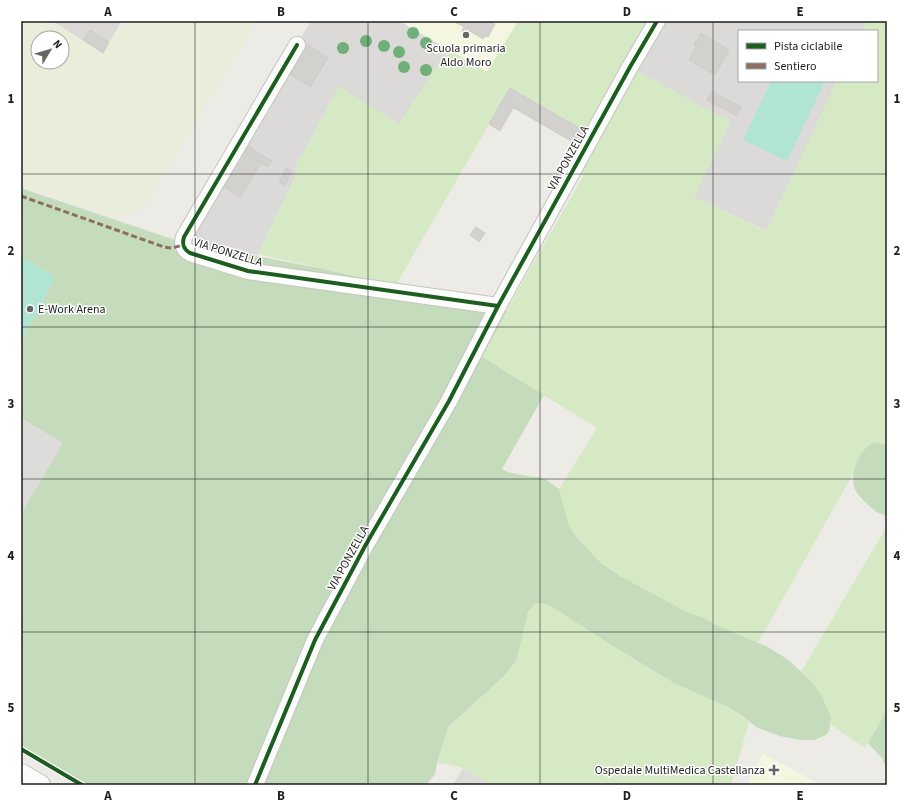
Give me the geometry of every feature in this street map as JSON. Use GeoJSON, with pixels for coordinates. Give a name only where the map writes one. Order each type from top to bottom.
{"type":"FeatureCollection","features":[{"type":"Feature","properties":{"kind":"street","name":"VIA PONZELLA"},"geometry":{"type":"LineString","coordinates":[[255,785],[315,640],[365,546],[449,401],[498,306],[657,21]]}},
{"type":"Feature","properties":{"kind":"street","name":"VIA PONZELLA"},"geometry":{"type":"LineString","coordinates":[[297,45],[184,236],[183,245],[186,251],[248,271],[498,306]]}},
{"type":"Feature","properties":{"kind":"street"},"geometry":{"type":"LineString","coordinates":[[21,774],[40,785]]}},
{"type":"Feature","properties":{"kind":"shaded area"},"geometry":{"type":"Polygon","coordinates":[[[21,21],[52,21],[66,30],[30,30],[30,70],[70,70],[70,32],[103,53],[122,21],[257,21],[143,209],[109,216],[21,186],[21,21]]]}},
{"type":"Feature","properties":{"kind":"shaded area"},"geometry":{"type":"Polygon","coordinates":[[[52,21],[122,21],[103,53],[70,32],[70,30],[66,30],[52,21]]]}},
{"type":"Feature","properties":{"kind":"shaded area"},"geometry":{"type":"Polygon","coordinates":[[[311,21],[518,21],[487,72],[448,49],[399,125],[339,87],[295,168],[297,174],[258,254],[248,271],[190,253],[184,237],[311,21]]]}},
{"type":"Feature","properties":{"kind":"shaded area","name":"Scuola primaria Aldo Moro"},"geometry":{"type":"Polygon","coordinates":[[[399,21],[518,21],[487,72],[399,21]]]}},
{"type":"Feature","properties":{"kind":"shaded area"},"geometry":{"type":"Polygon","coordinates":[[[657,21],[868,21],[864,30],[738,30],[738,82],[837,82],[767,231],[694,197],[630,67],[657,21]]]}},
{"type":"Feature","properties":{"kind":"shaded area"},"geometry":{"type":"Polygon","coordinates":[[[21,418],[63,443],[21,514],[21,418]]]}},
{"type":"Feature","properties":{"kind":"shaded area","name":"Ospedale MultiMedica Castellanza"},"geometry":{"type":"Polygon","coordinates":[[[763,754],[821,785],[747,785],[763,754]]]}},
{"type":"Feature","properties":{"kind":"shaded area"},"geometry":{"type":"Polygon","coordinates":[[[463,768],[492,785],[453,785],[463,768]]]}},
{"type":"Feature","properties":{"kind":"green space"},"geometry":{"type":"Polygon","coordinates":[[[518,21],[648,21],[586,132],[510,88],[396,285],[258,254],[297,174],[295,168],[339,86],[399,124],[448,49],[487,72],[518,21]]]}},
{"type":"Feature","properties":{"kind":"green space"},"geometry":{"type":"Polygon","coordinates":[[[868,21],[887,21],[887,445],[873,442],[856,465],[853,474],[758,643],[716,625],[702,617],[689,613],[620,576],[601,563],[577,538],[569,526],[559,489],[597,428],[482,357],[519,288],[584,175],[579,169],[637,71],[731,122],[694,197],[766,231],[837,82],[878,82],[878,30],[864,30],[868,21]]]}},
{"type":"Feature","properties":{"kind":"green space"},"geometry":{"type":"Polygon","coordinates":[[[771,82],[825,82],[787,161],[743,140],[771,82]]]}},
{"type":"Feature","properties":{"kind":"green space"},"geometry":{"type":"Polygon","coordinates":[[[21,188],[175,240],[324,269],[507,311],[482,357],[544,395],[502,469],[508,472],[545,479],[559,489],[569,526],[577,538],[601,563],[620,576],[689,613],[702,617],[716,625],[766,646],[787,659],[808,678],[820,693],[831,717],[829,731],[826,735],[814,740],[800,740],[780,736],[758,728],[730,708],[674,683],[547,604],[536,603],[528,612],[517,659],[504,676],[448,727],[435,774],[426,785],[89,785],[21,745],[21,514],[62,443],[21,418],[21,342],[55,277],[21,257],[21,188]]]}},
{"type":"Feature","properties":{"kind":"green space","name":"E-Work Arena"},"geometry":{"type":"Polygon","coordinates":[[[21,257],[55,277],[21,342],[21,257]]]}},
{"type":"Feature","properties":{"kind":"green space"},"geometry":{"type":"Polygon","coordinates":[[[873,442],[887,445],[887,516],[878,513],[869,506],[857,493],[854,486],[853,474],[859,457],[862,452],[873,442]]]}},
{"type":"Feature","properties":{"kind":"green space"},"geometry":{"type":"Polygon","coordinates":[[[887,526],[887,710],[865,748],[831,725],[831,717],[808,678],[801,672],[887,526]]]}},
{"type":"Feature","properties":{"kind":"green space"},"geometry":{"type":"Polygon","coordinates":[[[536,603],[547,604],[674,683],[730,708],[749,722],[731,785],[492,785],[463,768],[437,763],[448,727],[504,676],[517,659],[528,612],[536,603]]]}},
{"type":"Feature","properties":{"kind":"green space"},"geometry":{"type":"Polygon","coordinates":[[[887,710],[887,769],[882,758],[868,743],[887,710]]]}},
{"type":"Feature","properties":{"kind":"building"},"geometry":{"type":"Polygon","coordinates":[[[453,21],[493,21],[492,23],[495,24],[488,37],[485,36],[483,39],[470,31],[468,35],[462,31],[464,27],[453,21]]]}},
{"type":"Feature","properties":{"kind":"building"},"geometry":{"type":"Polygon","coordinates":[[[90,30],[109,42],[103,53],[83,40],[90,30]]]}},
{"type":"Feature","properties":{"kind":"building"},"geometry":{"type":"Polygon","coordinates":[[[701,33],[729,50],[715,75],[689,60],[696,47],[694,45],[701,33]]]}},
{"type":"Feature","properties":{"kind":"building"},"geometry":{"type":"Polygon","coordinates":[[[308,45],[328,58],[310,87],[290,74],[308,45]]]}},
{"type":"Feature","properties":{"kind":"building"},"geometry":{"type":"Polygon","coordinates":[[[510,88],[586,132],[578,145],[502,101],[510,88]]]}},
{"type":"Feature","properties":{"kind":"building"},"geometry":{"type":"Polygon","coordinates":[[[712,91],[741,107],[737,116],[707,100],[712,91]]]}},
{"type":"Feature","properties":{"kind":"building"},"geometry":{"type":"Polygon","coordinates":[[[502,101],[513,108],[500,131],[489,124],[502,101]]]}},
{"type":"Feature","properties":{"kind":"building"},"geometry":{"type":"Polygon","coordinates":[[[244,143],[265,157],[261,163],[240,150],[244,143]]]}},
{"type":"Feature","properties":{"kind":"building"},"geometry":{"type":"Polygon","coordinates":[[[240,150],[261,163],[240,197],[224,187],[240,150]]]}},
{"type":"Feature","properties":{"kind":"building"},"geometry":{"type":"Polygon","coordinates":[[[265,157],[272,161],[267,167],[261,163],[265,157]]]}},
{"type":"Feature","properties":{"kind":"building"},"geometry":{"type":"Polygon","coordinates":[[[286,168],[292,171],[285,185],[279,182],[286,168]]]}},
{"type":"Feature","properties":{"kind":"building"},"geometry":{"type":"Polygon","coordinates":[[[476,227],[485,233],[479,242],[470,235],[476,227]]]}},
{"type":"Feature","properties":{"kind":"marked path"},"geometry":{"type":"LineString","coordinates":[[21,196],[164,247],[172,248],[183,245]]}},
{"type":"Feature","properties":{"kind":"cycle path"},"geometry":{"type":"LineString","coordinates":[[255,785],[315,640],[365,546],[449,401],[498,306],[657,21]]}},
{"type":"Feature","properties":{"kind":"cycle path"},"geometry":{"type":"LineString","coordinates":[[297,45],[184,237],[184,248],[190,253],[248,271],[498,306]]}},
{"type":"Feature","properties":{"kind":"cycle path"},"geometry":{"type":"LineString","coordinates":[[21,749],[82,785]]}},
{"type":"Feature","properties":{"kind":"place","name":"Scuola primaria Aldo Moro"},"geometry":{"type":"Point","coordinates":[466,35]}},
{"type":"Feature","properties":{"kind":"place","name":"E-Work Arena"},"geometry":{"type":"Point","coordinates":[30,309]}},
{"type":"Feature","properties":{"kind":"place","name":"Ospedale MultiMedica Castellanza"},"geometry":{"type":"Point","coordinates":[774,770]}}]}
